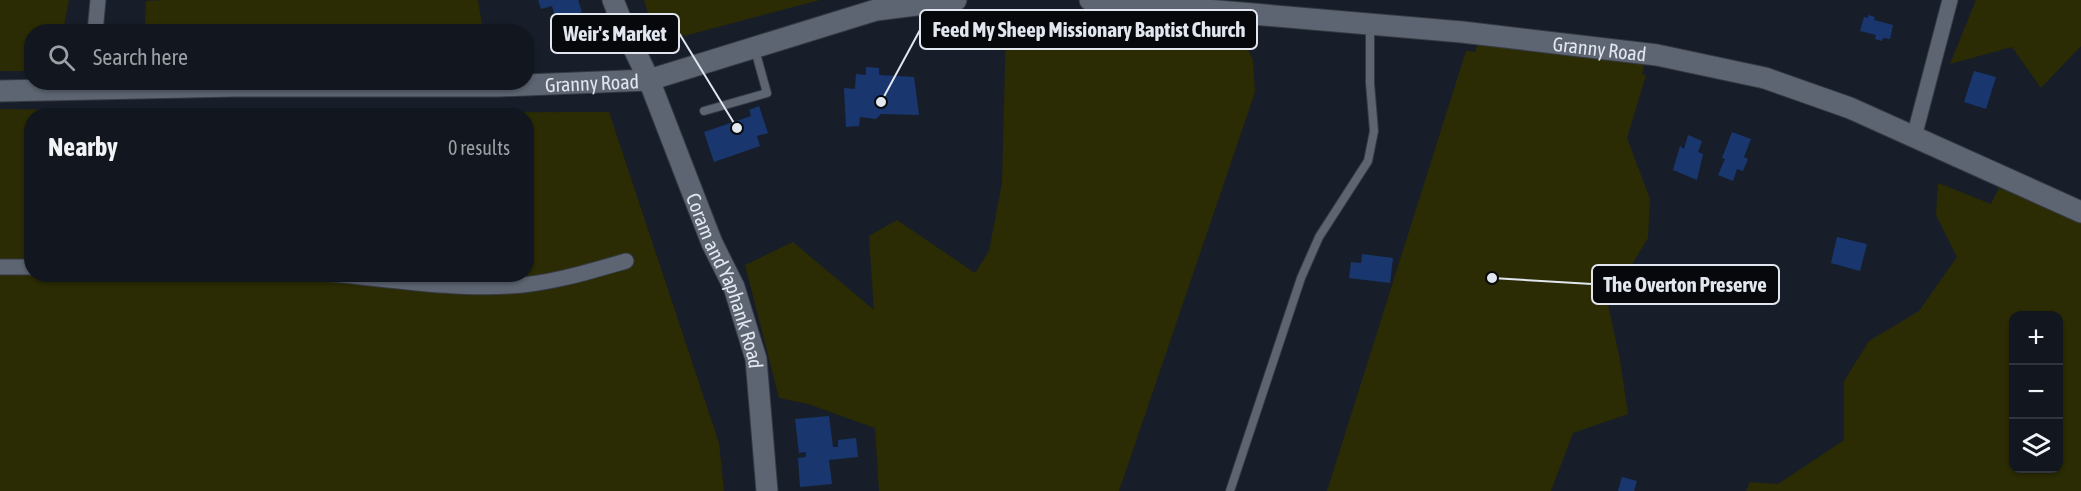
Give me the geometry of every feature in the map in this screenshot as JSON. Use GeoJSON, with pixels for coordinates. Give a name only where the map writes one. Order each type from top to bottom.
{"type":"FeatureCollection","features":[{"type":"Feature","properties":{"kind":"street"},"geometry":{"type":"LineString","coordinates":[[96,24],[98,0]]}},
{"type":"Feature","properties":{"kind":"street","name":"Coram and Yaphank Road"},"geometry":{"type":"LineString","coordinates":[[613,0],[649,80],[712,243],[734,287],[756,359],[767,491]]}},
{"type":"Feature","properties":{"kind":"street","name":"Granny Road"},"geometry":{"type":"LineString","coordinates":[[534,85],[649,80],[876,10],[956,0]]}},
{"type":"Feature","properties":{"kind":"street","name":"Granny Road"},"geometry":{"type":"LineString","coordinates":[[1090,0],[1462,32],[1657,56],[1744,73],[1811,94],[1914,137],[2081,212]]}},
{"type":"Feature","properties":{"kind":"street"},"geometry":{"type":"LineString","coordinates":[[1914,137],[1950,0]]}},
{"type":"Feature","properties":{"kind":"street","name":"Granny Road"},"geometry":{"type":"LineString","coordinates":[[0,91],[24,90]]}},
{"type":"Feature","properties":{"kind":"street"},"geometry":{"type":"LineString","coordinates":[[418,282],[510,286],[565,278],[626,261]]}},
{"type":"Feature","properties":{"kind":"street"},"geometry":{"type":"LineString","coordinates":[[0,267],[24,267]]}},
{"type":"Feature","properties":{"kind":"lane"},"geometry":{"type":"LineString","coordinates":[[1230,491],[1301,278],[1319,237],[1368,161],[1374,131],[1370,83],[1370,24]]}},
{"type":"Feature","properties":{"kind":"lane"},"geometry":{"type":"LineString","coordinates":[[704,111],[767,93],[755,48]]}},
{"type":"Feature","properties":{"kind":"shaded area"},"geometry":{"type":"Polygon","coordinates":[[[0,0],[69,0],[64,24],[24,24],[24,71],[0,71],[0,0]]]}},
{"type":"Feature","properties":{"kind":"shaded area"},"geometry":{"type":"Polygon","coordinates":[[[478,0],[482,24],[145,24],[146,1],[478,0]]]}},
{"type":"Feature","properties":{"kind":"shaded area"},"geometry":{"type":"Polygon","coordinates":[[[644,0],[820,0],[684,36],[652,28],[644,0]]]}},
{"type":"Feature","properties":{"kind":"shaded area"},"geometry":{"type":"Polygon","coordinates":[[[1976,0],[2081,0],[2081,46],[2041,88],[2012,47],[1950,64],[1976,0]]]}},
{"type":"Feature","properties":{"kind":"shaded area"},"geometry":{"type":"Polygon","coordinates":[[[1034,13],[1241,36],[1253,60],[1255,92],[1119,491],[879,491],[875,428],[808,404],[779,398],[745,265],[793,242],[874,310],[869,236],[897,220],[975,273],[989,251],[1002,183],[1006,27],[1034,13]]]}},
{"type":"Feature","properties":{"kind":"shaded area"},"geometry":{"type":"Polygon","coordinates":[[[1478,43],[1644,65],[1642,74],[1646,75],[1627,138],[1650,199],[1648,238],[1608,304],[1628,414],[1573,433],[1551,491],[1327,491],[1466,51],[1475,52],[1478,43]]]}},
{"type":"Feature","properties":{"kind":"shaded area"},"geometry":{"type":"Polygon","coordinates":[[[0,109],[24,109],[24,282],[534,282],[534,112],[609,112],[719,443],[724,491],[0,491],[0,109]]]}},
{"type":"Feature","properties":{"kind":"shaded area"},"geometry":{"type":"Polygon","coordinates":[[[1938,183],[1991,204],[1999,188],[2081,222],[2081,491],[1746,491],[1750,482],[1778,484],[1844,440],[1844,381],[1869,341],[1919,311],[1957,257],[1936,215],[1938,183]]]}},
{"type":"Feature","properties":{"kind":"building"},"geometry":{"type":"Polygon","coordinates":[[[538,0],[578,0],[582,12],[556,20],[552,6],[541,9],[538,0]]]}},
{"type":"Feature","properties":{"kind":"building"},"geometry":{"type":"Polygon","coordinates":[[[1868,15],[1875,17],[1874,20],[1893,25],[1890,39],[1883,38],[1882,41],[1875,39],[1876,35],[1860,31],[1864,17],[1868,18],[1868,15]]]}},
{"type":"Feature","properties":{"kind":"building"},"geometry":{"type":"Polygon","coordinates":[[[866,67],[879,68],[879,75],[914,77],[919,115],[881,114],[876,119],[860,117],[859,126],[846,127],[844,88],[855,89],[856,74],[866,75],[866,67]]]}},
{"type":"Feature","properties":{"kind":"building"},"geometry":{"type":"Polygon","coordinates":[[[1974,71],[1996,77],[1986,109],[1964,102],[1974,71]]]}},
{"type":"Feature","properties":{"kind":"building"},"geometry":{"type":"Polygon","coordinates":[[[759,106],[768,133],[757,136],[760,146],[714,162],[704,132],[751,116],[749,110],[759,106]]]}},
{"type":"Feature","properties":{"kind":"building"},"geometry":{"type":"Polygon","coordinates":[[[1732,132],[1751,139],[1744,157],[1748,159],[1743,171],[1737,169],[1733,181],[1718,175],[1732,132]]]}},
{"type":"Feature","properties":{"kind":"building"},"geometry":{"type":"Polygon","coordinates":[[[1688,135],[1702,141],[1698,152],[1703,154],[1697,180],[1673,170],[1680,146],[1684,149],[1688,135]]]}},
{"type":"Feature","properties":{"kind":"building"},"geometry":{"type":"Polygon","coordinates":[[[1837,237],[1867,244],[1860,271],[1831,263],[1837,237]]]}},
{"type":"Feature","properties":{"kind":"building"},"geometry":{"type":"Polygon","coordinates":[[[1362,254],[1393,258],[1390,283],[1349,278],[1351,262],[1361,263],[1362,254]]]}},
{"type":"Feature","properties":{"kind":"building"},"geometry":{"type":"Polygon","coordinates":[[[829,416],[833,447],[838,447],[838,440],[856,438],[858,457],[829,460],[832,484],[800,487],[798,458],[806,457],[806,452],[799,453],[795,419],[829,416]]]}},
{"type":"Feature","properties":{"kind":"building"},"geometry":{"type":"Polygon","coordinates":[[[1622,477],[1637,481],[1634,491],[1618,491],[1622,477]]]}},
{"type":"Feature","properties":{"kind":"place","name":"Feed My Sheep Missionary Baptist Church"},"geometry":{"type":"Point","coordinates":[881,102]}},
{"type":"Feature","properties":{"kind":"place","name":"Weir's Market"},"geometry":{"type":"Point","coordinates":[737,128]}},
{"type":"Feature","properties":{"kind":"place","name":"The Overton Preserve"},"geometry":{"type":"Point","coordinates":[1492,278]}}]}
